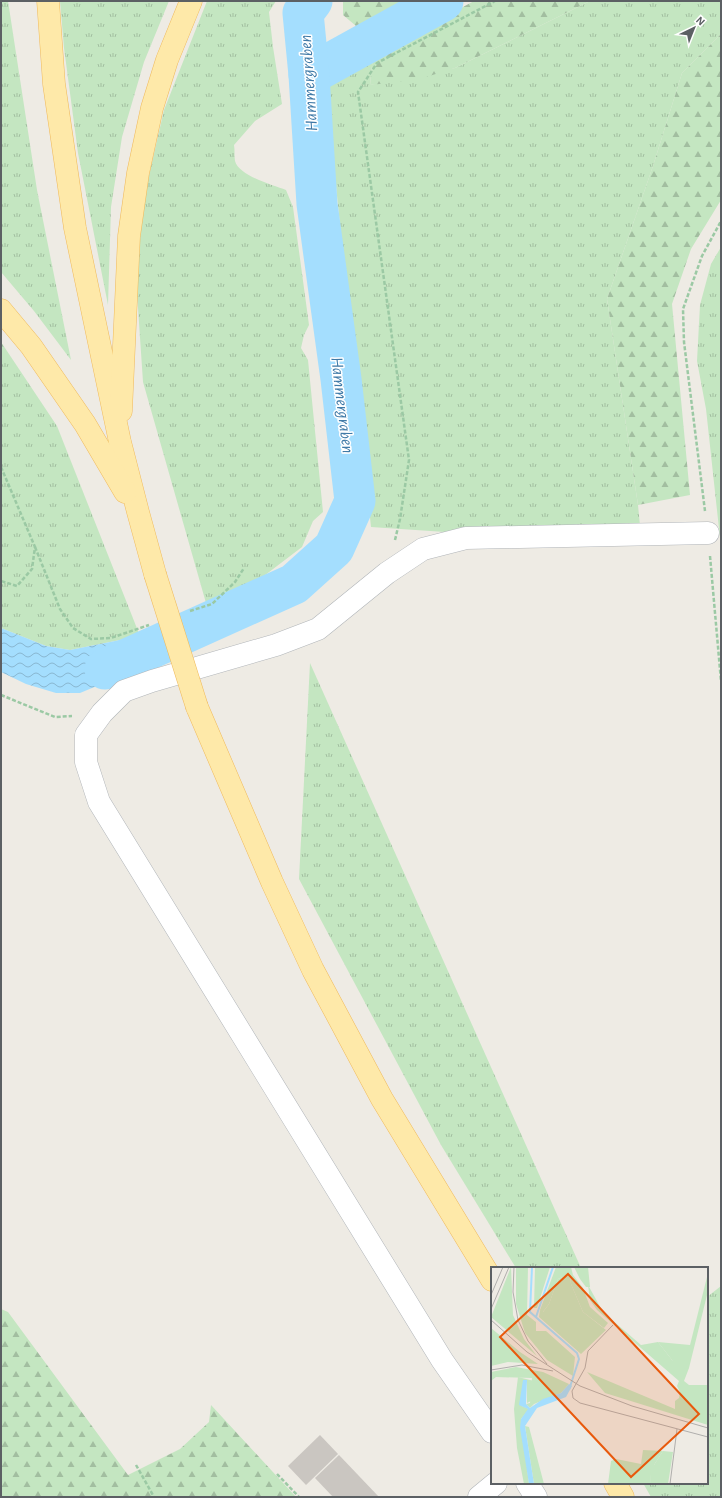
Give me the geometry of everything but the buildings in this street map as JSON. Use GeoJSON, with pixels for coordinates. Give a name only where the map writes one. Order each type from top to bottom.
{"type":"FeatureCollection","features":[{"type":"Feature","properties":{"kind":"main road"},"geometry":{"type":"LineString","coordinates":[[48,1],[54,84],[75,228],[120,442],[155,574],[197,707],[272,882],[313,970],[382,1098],[491,1278]]}},
{"type":"Feature","properties":{"kind":"main road"},"geometry":{"type":"LineString","coordinates":[[120,442],[129,236],[138,173],[152,108],[167,60],[191,1]]}},
{"type":"Feature","properties":{"kind":"main road"},"geometry":{"type":"LineString","coordinates":[[1,310],[31,346],[85,424],[138,512]]}},
{"type":"Feature","properties":{"kind":"main road"},"geometry":{"type":"LineString","coordinates":[[616,1484],[623,1497]]}},
{"type":"Feature","properties":{"kind":"street"},"geometry":{"type":"LineString","coordinates":[[491,1431],[438,1354],[99,802],[86,762],[86,735],[102,713],[124,691],[152,681],[276,645],[318,629],[386,573],[423,549],[466,538],[708,533]]}},
{"type":"Feature","properties":{"kind":"street"},"geometry":{"type":"LineString","coordinates":[[479,1497],[495,1484]]}},
{"type":"Feature","properties":{"kind":"street"},"geometry":{"type":"LineString","coordinates":[[528,1484],[536,1497]]}},
{"type":"Feature","properties":{"kind":"path"},"geometry":{"type":"LineString","coordinates":[[386,573],[400,519],[409,460],[358,92],[377,63],[495,1]]}},
{"type":"Feature","properties":{"kind":"path"},"geometry":{"type":"LineString","coordinates":[[721,221],[702,256],[683,309],[684,342],[708,533],[721,681]]}},
{"type":"Feature","properties":{"kind":"path"},"geometry":{"type":"LineString","coordinates":[[1,467],[36,547],[60,609],[72,628],[91,639],[111,638],[154,623]]}},
{"type":"Feature","properties":{"kind":"path"},"geometry":{"type":"LineString","coordinates":[[1,581],[17,586],[32,569],[36,547]]}},
{"type":"Feature","properties":{"kind":"path"},"geometry":{"type":"LineString","coordinates":[[183,614],[212,604],[235,582],[244,568]]}},
{"type":"Feature","properties":{"kind":"path"},"geometry":{"type":"LineString","coordinates":[[1,695],[55,717],[102,713]]}},
{"type":"Feature","properties":{"kind":"path"},"geometry":{"type":"LineString","coordinates":[[136,1466],[154,1497]]}},
{"type":"Feature","properties":{"kind":"path"},"geometry":{"type":"LineString","coordinates":[[277,1474],[299,1497]]}},
{"type":"Feature","properties":{"kind":"green space"},"geometry":{"type":"Polygon","coordinates":[[[1,1],[8,1],[37,190],[71,360],[34,311],[1,272],[1,1]]]}},
{"type":"Feature","properties":{"kind":"green space"},"geometry":{"type":"Polygon","coordinates":[[[60,1],[169,1],[144,62],[122,137],[111,207],[108,305],[78,153],[64,48],[60,1]]]}},
{"type":"Feature","properties":{"kind":"green space"},"geometry":{"type":"Polygon","coordinates":[[[207,1],[276,1],[269,12],[282,104],[255,121],[234,145],[235,161],[243,171],[249,175],[265,183],[286,190],[293,207],[309,325],[304,335],[301,348],[308,360],[323,512],[313,521],[302,547],[244,591],[208,610],[143,382],[137,293],[142,206],[164,110],[207,1]]]}},
{"type":"Feature","properties":{"kind":"green space"},"geometry":{"type":"Polygon","coordinates":[[[343,1],[415,1],[362,31],[343,15],[343,1]]]}},
{"type":"Feature","properties":{"kind":"green space"},"geometry":{"type":"Polygon","coordinates":[[[474,1],[590,1],[455,68],[426,77],[370,85],[373,56],[474,1]]]}},
{"type":"Feature","properties":{"kind":"green space"},"geometry":{"type":"Polygon","coordinates":[[[590,1],[721,1],[721,34],[682,73],[653,166],[607,299],[640,526],[445,532],[371,527],[326,88],[340,72],[373,56],[370,85],[455,68],[590,1]]]}},
{"type":"Feature","properties":{"kind":"green space"},"geometry":{"type":"Polygon","coordinates":[[[721,34],[721,200],[691,249],[672,304],[690,495],[638,505],[607,299],[653,166],[682,73],[721,34]]]}},
{"type":"Feature","properties":{"kind":"green space"},"geometry":{"type":"Polygon","coordinates":[[[721,247],[721,547],[706,409],[697,361],[700,305],[711,264],[721,247]]]}},
{"type":"Feature","properties":{"kind":"green space"},"geometry":{"type":"Polygon","coordinates":[[[1,342],[57,426],[140,636],[70,650],[46,646],[1,628],[1,342]]]}},
{"type":"Feature","properties":{"kind":"green space"},"geometry":{"type":"Polygon","coordinates":[[[310,663],[581,1267],[515,1267],[441,1145],[299,879],[310,663]]]}},
{"type":"Feature","properties":{"kind":"green space"},"geometry":{"type":"Polygon","coordinates":[[[721,1286],[721,1497],[651,1497],[644,1484],[708,1484],[708,1296],[721,1286]]]}},
{"type":"Feature","properties":{"kind":"green space"},"geometry":{"type":"Polygon","coordinates":[[[1,1309],[8,1312],[128,1475],[180,1449],[209,1422],[211,1405],[296,1497],[1,1497],[1,1309]]]}},
{"type":"Feature","properties":{"kind":"water"},"geometry":{"type":"Polygon","coordinates":[[[1,628],[46,646],[70,650],[140,636],[150,664],[80,693],[56,693],[26,684],[1,672],[1,628]]]}},
{"type":"Feature","properties":{"kind":"waterway","name":"Hammergraben"},"geometry":{"type":"LineString","coordinates":[[105,669],[294,584],[334,548],[355,501],[341,379],[317,204],[309,75],[303,13],[312,1]]}},
{"type":"Feature","properties":{"kind":"waterway"},"geometry":{"type":"LineString","coordinates":[[309,75],[443,1]]}}]}
